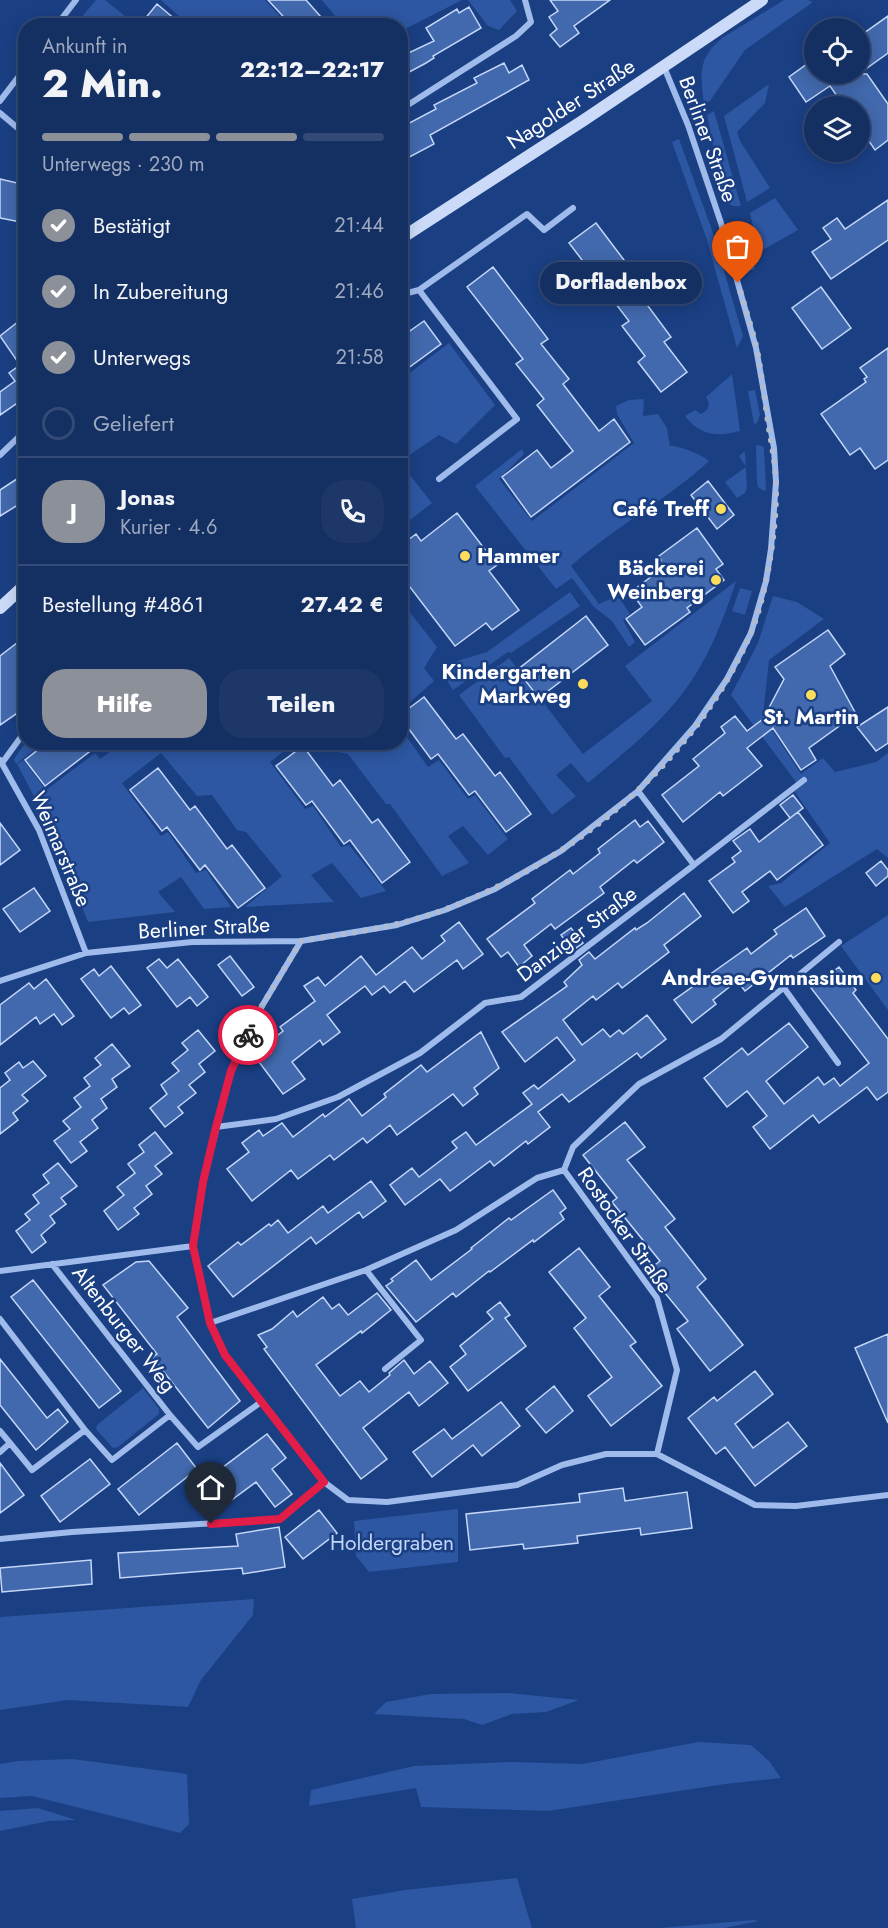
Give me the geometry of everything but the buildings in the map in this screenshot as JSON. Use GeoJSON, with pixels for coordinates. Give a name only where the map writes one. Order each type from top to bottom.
{"type":"FeatureCollection","features":[{"type":"Feature","properties":{"kind":"main road","name":"Nagolder Straße"},"geometry":{"type":"LineString","coordinates":[[408,234],[664,67],[762,0]]}},
{"type":"Feature","properties":{"kind":"main road"},"geometry":{"type":"LineString","coordinates":[[0,608],[18,591]]}},
{"type":"Feature","properties":{"kind":"street"},"geometry":{"type":"LineString","coordinates":[[62,18],[76,0]]}},
{"type":"Feature","properties":{"kind":"street"},"geometry":{"type":"LineString","coordinates":[[408,105],[516,36],[531,22],[525,0]]}},
{"type":"Feature","properties":{"kind":"street","name":"Berliner Straße"},"geometry":{"type":"LineString","coordinates":[[0,981],[86,953],[192,942],[301,941],[398,925],[445,910],[495,889],[561,851],[638,791],[695,726],[727,679],[750,633],[768,570],[776,499],[774,448],[756,348],[722,223],[688,125],[664,67]]}},
{"type":"Feature","properties":{"kind":"street"},"geometry":{"type":"LineString","coordinates":[[0,101],[18,77]]}},
{"type":"Feature","properties":{"kind":"street"},"geometry":{"type":"LineString","coordinates":[[0,113],[18,128]]}},
{"type":"Feature","properties":{"kind":"street"},"geometry":{"type":"LineString","coordinates":[[408,293],[419,290],[527,214],[544,230],[573,208]]}},
{"type":"Feature","properties":{"kind":"street"},"geometry":{"type":"LineString","coordinates":[[419,290],[517,419],[439,479]]}},
{"type":"Feature","properties":{"kind":"street"},"geometry":{"type":"LineString","coordinates":[[0,455],[18,438]]}},
{"type":"Feature","properties":{"kind":"street"},"geometry":{"type":"LineString","coordinates":[[1,761],[18,740]]}},
{"type":"Feature","properties":{"kind":"street","name":"Weimarstraße"},"geometry":{"type":"LineString","coordinates":[[1,761],[39,830],[86,953]]}},
{"type":"Feature","properties":{"kind":"street","name":"Danziger Straße"},"geometry":{"type":"LineString","coordinates":[[216,1127],[276,1119],[338,1097],[420,1053],[485,1003],[522,997],[804,780]]}},
{"type":"Feature","properties":{"kind":"street"},"geometry":{"type":"LineString","coordinates":[[638,791],[694,865]]}},
{"type":"Feature","properties":{"kind":"street"},"geometry":{"type":"LineString","coordinates":[[301,941],[262,1006],[231,1071],[203,1182],[193,1246],[210,1323],[225,1355],[324,1482],[348,1500],[387,1502],[517,1485],[562,1465],[606,1454],[657,1454],[755,1505],[796,1506],[888,1495]]}},
{"type":"Feature","properties":{"kind":"street"},"geometry":{"type":"LineString","coordinates":[[564,1170],[573,1147],[639,1084],[720,1040],[839,942]]}},
{"type":"Feature","properties":{"kind":"street"},"geometry":{"type":"LineString","coordinates":[[784,988],[838,1064]]}},
{"type":"Feature","properties":{"kind":"street","name":"Rostocker Straße"},"geometry":{"type":"LineString","coordinates":[[210,1323],[366,1270],[456,1230],[537,1178],[564,1170],[657,1298],[677,1370],[657,1454]]}},
{"type":"Feature","properties":{"kind":"street"},"geometry":{"type":"LineString","coordinates":[[0,1271],[193,1246]]}},
{"type":"Feature","properties":{"kind":"street","name":"Altenburger Weg"},"geometry":{"type":"LineString","coordinates":[[52,1264],[198,1448],[261,1402]]}},
{"type":"Feature","properties":{"kind":"street"},"geometry":{"type":"LineString","coordinates":[[366,1270],[421,1340],[385,1368]]}},
{"type":"Feature","properties":{"kind":"street"},"geometry":{"type":"LineString","coordinates":[[0,1318],[86,1430],[112,1460],[170,1415]]}},
{"type":"Feature","properties":{"kind":"street"},"geometry":{"type":"LineString","coordinates":[[0,1431],[32,1470],[86,1430]]}},
{"type":"Feature","properties":{"kind":"street"},"geometry":{"type":"LineString","coordinates":[[0,1452],[10,1443]]}},
{"type":"Feature","properties":{"kind":"street"},"geometry":{"type":"LineString","coordinates":[[0,1539],[72,1532],[280,1519],[324,1482]]}},
{"type":"Feature","properties":{"kind":"green space"},"geometry":{"type":"Polygon","coordinates":[[[96,0],[105,0],[127,18],[81,18],[96,0]]]}},
{"type":"Feature","properties":{"kind":"green space"},"geometry":{"type":"Polygon","coordinates":[[[161,0],[265,0],[282,18],[181,18],[161,0]]]}},
{"type":"Feature","properties":{"kind":"green space"},"geometry":{"type":"Polygon","coordinates":[[[322,0],[462,0],[408,27],[408,18],[336,17],[322,0]]]}},
{"type":"Feature","properties":{"kind":"green space"},"geometry":{"type":"Polygon","coordinates":[[[468,0],[510,0],[517,11],[499,30],[488,26],[468,0]]]}},
{"type":"Feature","properties":{"kind":"green space"},"geometry":{"type":"Polygon","coordinates":[[[784,0],[813,2],[745,50],[710,101],[704,103],[702,67],[714,45],[784,0]]]}},
{"type":"Feature","properties":{"kind":"green space"},"geometry":{"type":"Polygon","coordinates":[[[769,84],[765,103],[737,132],[740,141],[770,188],[747,202],[724,116],[769,84]]]}},
{"type":"Feature","properties":{"kind":"green space"},"geometry":{"type":"Polygon","coordinates":[[[714,111],[741,206],[729,204],[722,187],[707,115],[714,111]]]}},
{"type":"Feature","properties":{"kind":"green space"},"geometry":{"type":"Polygon","coordinates":[[[679,139],[713,233],[743,336],[737,348],[707,240],[672,142],[679,139]]]}},
{"type":"Feature","properties":{"kind":"green space"},"geometry":{"type":"Polygon","coordinates":[[[775,198],[798,230],[759,252],[750,213],[775,198]]]}},
{"type":"Feature","properties":{"kind":"green space"},"geometry":{"type":"Polygon","coordinates":[[[741,221],[755,269],[748,271],[740,257],[731,230],[741,221]]]}},
{"type":"Feature","properties":{"kind":"green space"},"geometry":{"type":"Polygon","coordinates":[[[449,343],[495,405],[456,444],[439,435],[408,456],[408,374],[449,343]]]}},
{"type":"Feature","properties":{"kind":"green space"},"geometry":{"type":"Polygon","coordinates":[[[732,374],[740,431],[716,434],[697,428],[685,416],[695,410],[701,414],[707,410],[709,403],[706,397],[732,374]]]}},
{"type":"Feature","properties":{"kind":"green space"},"geometry":{"type":"Polygon","coordinates":[[[755,390],[760,415],[757,423],[754,424],[748,391],[755,390]]]}},
{"type":"Feature","properties":{"kind":"green space"},"geometry":{"type":"Polygon","coordinates":[[[644,399],[643,416],[658,414],[667,428],[670,446],[690,451],[709,461],[571,566],[599,604],[613,598],[620,599],[630,614],[623,620],[635,642],[629,647],[612,621],[594,607],[572,578],[556,589],[475,486],[522,449],[524,454],[499,479],[532,521],[634,443],[617,414],[616,406],[629,400],[644,399]]]}},
{"type":"Feature","properties":{"kind":"green space"},"geometry":{"type":"Polygon","coordinates":[[[756,445],[763,446],[764,449],[766,489],[764,491],[758,487],[757,482],[756,445]]]}},
{"type":"Feature","properties":{"kind":"green space"},"geometry":{"type":"Polygon","coordinates":[[[745,453],[746,467],[739,456],[745,453]]]}},
{"type":"Feature","properties":{"kind":"green space"},"geometry":{"type":"Polygon","coordinates":[[[746,467],[747,488],[745,493],[737,498],[725,482],[746,467]]]}},
{"type":"Feature","properties":{"kind":"green space"},"geometry":{"type":"Polygon","coordinates":[[[408,473],[432,503],[408,522],[408,473]]]}},
{"type":"Feature","properties":{"kind":"green space"},"geometry":{"type":"Polygon","coordinates":[[[736,581],[711,646],[684,691],[643,736],[588,783],[571,763],[556,775],[576,796],[552,815],[509,757],[505,758],[459,695],[509,658],[583,754],[652,701],[625,666],[736,581]]]}},
{"type":"Feature","properties":{"kind":"green space"},"geometry":{"type":"Polygon","coordinates":[[[740,588],[752,591],[745,615],[732,611],[740,588]]]}},
{"type":"Feature","properties":{"kind":"green space"},"geometry":{"type":"Polygon","coordinates":[[[570,592],[580,606],[453,690],[441,671],[457,661],[487,652],[570,592]]]}},
{"type":"Feature","properties":{"kind":"green space"},"geometry":{"type":"Polygon","coordinates":[[[773,596],[797,602],[824,619],[769,660],[763,716],[801,774],[823,758],[835,772],[876,762],[888,753],[888,858],[877,849],[785,907],[768,886],[781,883],[830,843],[795,792],[799,786],[731,695],[758,643],[773,596]]]}},
{"type":"Feature","properties":{"kind":"green space"},"geometry":{"type":"Polygon","coordinates":[[[408,610],[437,647],[424,668],[434,681],[408,704],[408,610]]]}},
{"type":"Feature","properties":{"kind":"green space"},"geometry":{"type":"Polygon","coordinates":[[[408,739],[428,767],[439,760],[468,799],[475,795],[508,839],[488,855],[463,826],[448,836],[469,863],[442,876],[390,804],[386,804],[348,754],[328,750],[408,750],[408,739]]]}},
{"type":"Feature","properties":{"kind":"green space"},"geometry":{"type":"Polygon","coordinates":[[[20,750],[34,750],[16,764],[14,759],[20,750]]]}},
{"type":"Feature","properties":{"kind":"green space"},"geometry":{"type":"Polygon","coordinates":[[[113,750],[285,750],[270,762],[305,809],[313,806],[341,847],[349,845],[386,891],[361,898],[332,863],[311,875],[334,902],[245,907],[282,876],[246,832],[237,830],[212,795],[197,796],[161,753],[122,783],[161,836],[168,832],[196,873],[206,870],[231,907],[204,909],[181,877],[158,892],[175,912],[88,922],[55,836],[17,764],[23,760],[46,790],[95,753],[100,759],[113,750]]]}},
{"type":"Feature","properties":{"kind":"green space","name":"Andreae-Gymnasium"},"geometry":{"type":"Polygon","coordinates":[[[888,915],[888,1010],[841,946],[888,915]]]}},
{"type":"Feature","properties":{"kind":"green space"},"geometry":{"type":"Polygon","coordinates":[[[143,1388],[159,1409],[159,1414],[118,1447],[113,1448],[96,1429],[97,1425],[143,1388]]]}},
{"type":"Feature","properties":{"kind":"green space","name":"Holdergraben"},"geometry":{"type":"Polygon","coordinates":[[[458,1509],[458,1562],[369,1572],[356,1556],[354,1521],[458,1509]]]}},
{"type":"Feature","properties":{"kind":"green space"},"geometry":{"type":"Polygon","coordinates":[[[254,1599],[253,1615],[201,1680],[188,1707],[68,1700],[0,1710],[0,1617],[254,1599]]]}},
{"type":"Feature","properties":{"kind":"green space"},"geometry":{"type":"Polygon","coordinates":[[[508,1693],[579,1700],[546,1712],[512,1714],[482,1725],[464,1719],[374,1714],[386,1702],[431,1694],[508,1693]]]}},
{"type":"Feature","properties":{"kind":"green space"},"geometry":{"type":"Polygon","coordinates":[[[698,1742],[751,1745],[769,1761],[781,1778],[725,1784],[548,1811],[421,1807],[416,1788],[309,1806],[311,1790],[414,1766],[512,1762],[583,1764],[698,1742]]]}},
{"type":"Feature","properties":{"kind":"green space"},"geometry":{"type":"Polygon","coordinates":[[[72,1759],[187,1774],[189,1824],[180,1833],[32,1796],[0,1798],[0,1764],[72,1759]]]}},
{"type":"Feature","properties":{"kind":"green space"},"geometry":{"type":"Polygon","coordinates":[[[38,1808],[76,1820],[49,1821],[0,1831],[0,1811],[38,1808]]]}},
{"type":"Feature","properties":{"kind":"green space"},"geometry":{"type":"Polygon","coordinates":[[[517,1878],[532,1928],[356,1928],[352,1899],[405,1890],[517,1878]]]}},
{"type":"Feature","properties":{"kind":"green space"},"geometry":{"type":"Polygon","coordinates":[[[759,1921],[724,1928],[659,1928],[759,1921]]]}},
{"type":"Feature","properties":{"kind":"way so far"},"geometry":{"type":"LineString","coordinates":[[248,1035],[262,1006],[301,941],[398,925],[445,910],[495,889],[561,851],[638,791],[695,726],[727,679],[750,633],[765,580],[776,499],[774,448],[760,368],[738,283]]}},
{"type":"Feature","properties":{"kind":"place","name":"Dorfladenbox"},"geometry":{"type":"Point","coordinates":[738,283]}},
{"type":"Feature","properties":{"kind":"place","name":"Café Treff"},"geometry":{"type":"Point","coordinates":[721,509]}},
{"type":"Feature","properties":{"kind":"place","name":"Hammer"},"geometry":{"type":"Point","coordinates":[465,556]}},
{"type":"Feature","properties":{"kind":"place","name":"Bäckerei Weinberg"},"geometry":{"type":"Point","coordinates":[716,580]}},
{"type":"Feature","properties":{"kind":"place","name":"Kindergarten Markweg"},"geometry":{"type":"Point","coordinates":[583,684]}},
{"type":"Feature","properties":{"kind":"place","name":"St. Martin"},"geometry":{"type":"Point","coordinates":[811,695]}},
{"type":"Feature","properties":{"kind":"place","name":"Andreae-Gymnasium"},"geometry":{"type":"Point","coordinates":[876,978]}},
{"type":"Feature","properties":{"kind":"route"},"geometry":{"type":"LineString","coordinates":[[211,1524],[280,1519],[324,1482],[225,1355],[210,1323],[193,1246],[203,1182],[216,1127],[231,1071],[248,1035]]}}]}
